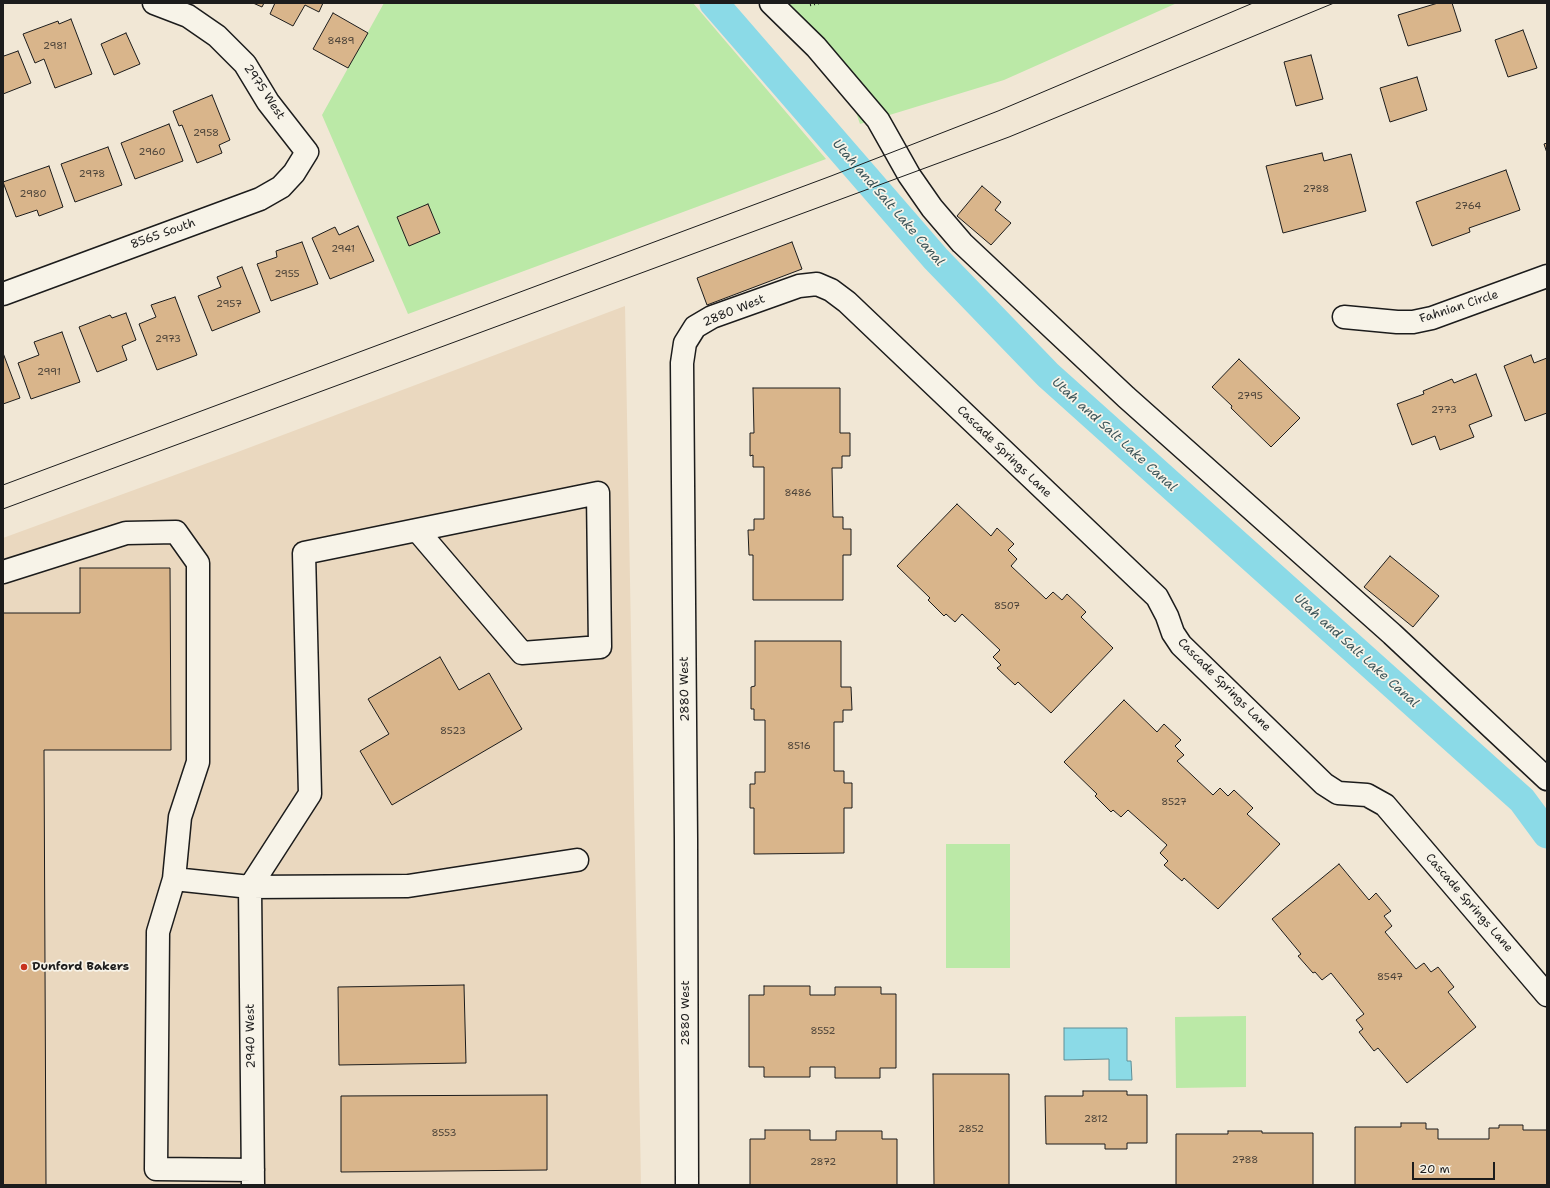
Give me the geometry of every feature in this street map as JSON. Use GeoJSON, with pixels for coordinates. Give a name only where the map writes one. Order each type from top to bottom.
{"type":"FeatureCollection","features":[{"type":"Feature","properties":{"kind":"street","name":"2975 West"},"geometry":{"type":"LineString","coordinates":[[154,3],[188,16],[217,36],[245,64],[268,102],[307,152]]}},
{"type":"Feature","properties":{"kind":"street"},"geometry":{"type":"LineString","coordinates":[[772,3],[816,47],[878,120],[909,175],[932,208],[962,243],[1126,397],[1392,634],[1547,778]]}},
{"type":"Feature","properties":{"kind":"street","name":"8565 South"},"geometry":{"type":"LineString","coordinates":[[3,294],[260,199],[281,187],[294,173],[307,152]]}},
{"type":"Feature","properties":{"kind":"street","name":"Fahnian Circle"},"geometry":{"type":"LineString","coordinates":[[1344,317],[1397,322],[1426,319],[1547,276]]}},
{"type":"Feature","properties":{"kind":"street","name":"Cascade Springs Lane"},"geometry":{"type":"LineString","coordinates":[[817,284],[831,290],[847,302],[1157,597],[1167,616],[1172,632],[1181,645],[1324,784],[1338,793],[1367,795],[1386,806],[1547,994]]}},
{"type":"Feature","properties":{"kind":"street","name":"2880 West"},"geometry":{"type":"LineString","coordinates":[[687,1185],[682,363],[685,343],[694,327],[712,317],[799,286],[817,284]]}},
{"type":"Feature","properties":{"kind":"street"},"geometry":{"type":"LineString","coordinates":[[250,887],[310,794],[304,553],[598,493],[600,647],[522,653],[417,530]]}},
{"type":"Feature","properties":{"kind":"street"},"geometry":{"type":"LineString","coordinates":[[3,572],[126,533],[176,532],[198,563],[198,762],[180,817],[174,879],[158,932],[155,1177],[253,1177]]}},
{"type":"Feature","properties":{"kind":"street"},"geometry":{"type":"LineString","coordinates":[[174,879],[250,887],[408,886],[577,860]]}},
{"type":"Feature","properties":{"kind":"street","name":"2940 West"},"geometry":{"type":"LineString","coordinates":[[250,887],[253,1177]]}},
{"type":"Feature","properties":{"kind":"shaded area"},"geometry":{"type":"Polygon","coordinates":[[[625,306],[641,1185],[3,1185],[3,538],[235,453],[625,306]]]}},
{"type":"Feature","properties":{"kind":"green space"},"geometry":{"type":"Polygon","coordinates":[[[384,3],[693,3],[826,159],[408,314],[322,115],[384,3]]]}},
{"type":"Feature","properties":{"kind":"green space"},"geometry":{"type":"Polygon","coordinates":[[[776,3],[1177,3],[1004,80],[860,124],[843,74],[776,3]]]}},
{"type":"Feature","properties":{"kind":"green space"},"geometry":{"type":"Polygon","coordinates":[[[946,844],[1010,844],[1010,968],[946,968],[946,844]]]}},
{"type":"Feature","properties":{"kind":"green space"},"geometry":{"type":"Polygon","coordinates":[[[1246,1016],[1246,1087],[1176,1088],[1175,1017],[1246,1016]]]}},
{"type":"Feature","properties":{"kind":"water"},"geometry":{"type":"Polygon","coordinates":[[[1064,1028],[1127,1028],[1127,1061],[1131,1061],[1132,1080],[1109,1080],[1109,1059],[1064,1060],[1064,1028]]]}},
{"type":"Feature","properties":{"kind":"building"},"geometry":{"type":"Polygon","coordinates":[[[253,3],[264,3],[262,7],[253,3]]]}},
{"type":"Feature","properties":{"kind":"building"},"geometry":{"type":"Polygon","coordinates":[[[275,3],[323,3],[319,12],[305,5],[293,26],[270,14],[275,3]]]}},
{"type":"Feature","properties":{"kind":"building"},"geometry":{"type":"Polygon","coordinates":[[[1438,3],[1452,3],[1461,31],[1408,46],[1398,15],[1438,3]]]}},
{"type":"Feature","properties":{"kind":"building"},"geometry":{"type":"Polygon","coordinates":[[[333,13],[368,33],[348,68],[313,49],[333,13]]]}},
{"type":"Feature","properties":{"kind":"building"},"geometry":{"type":"Polygon","coordinates":[[[71,19],[92,74],[55,88],[44,59],[35,63],[23,34],[58,21],[59,24],[71,19]]]}},
{"type":"Feature","properties":{"kind":"building"},"geometry":{"type":"Polygon","coordinates":[[[1523,30],[1537,68],[1508,77],[1495,40],[1523,30]]]}},
{"type":"Feature","properties":{"kind":"building"},"geometry":{"type":"Polygon","coordinates":[[[126,33],[140,64],[114,75],[101,44],[126,33]]]}},
{"type":"Feature","properties":{"kind":"building"},"geometry":{"type":"Polygon","coordinates":[[[18,51],[31,83],[3,94],[3,54],[4,56],[18,51]]]}},
{"type":"Feature","properties":{"kind":"building"},"geometry":{"type":"Polygon","coordinates":[[[1311,55],[1323,99],[1296,106],[1284,62],[1311,55]]]}},
{"type":"Feature","properties":{"kind":"building"},"geometry":{"type":"Polygon","coordinates":[[[1417,77],[1427,110],[1390,122],[1380,88],[1417,77]]]}},
{"type":"Feature","properties":{"kind":"building"},"geometry":{"type":"Polygon","coordinates":[[[212,95],[230,140],[219,145],[222,153],[197,163],[182,125],[179,126],[173,111],[212,95]]]}},
{"type":"Feature","properties":{"kind":"building"},"geometry":{"type":"Polygon","coordinates":[[[169,124],[183,161],[135,179],[121,143],[169,124]]]}},
{"type":"Feature","properties":{"kind":"building"},"geometry":{"type":"Polygon","coordinates":[[[1547,143],[1547,153],[1544,144],[1547,143]]]}},
{"type":"Feature","properties":{"kind":"building"},"geometry":{"type":"Polygon","coordinates":[[[108,147],[122,185],[75,202],[61,164],[108,147]]]}},
{"type":"Feature","properties":{"kind":"building"},"geometry":{"type":"Polygon","coordinates":[[[1322,153],[1324,161],[1351,154],[1366,211],[1283,233],[1266,166],[1322,153]]]}},
{"type":"Feature","properties":{"kind":"building"},"geometry":{"type":"Polygon","coordinates":[[[49,166],[63,207],[39,216],[37,210],[16,217],[3,182],[49,166]]]}},
{"type":"Feature","properties":{"kind":"building"},"geometry":{"type":"Polygon","coordinates":[[[1506,170],[1520,210],[1469,228],[1470,232],[1432,246],[1416,202],[1506,170]]]}},
{"type":"Feature","properties":{"kind":"building"},"geometry":{"type":"Polygon","coordinates":[[[982,186],[1001,202],[995,210],[1011,223],[991,245],[957,216],[982,186]]]}},
{"type":"Feature","properties":{"kind":"building"},"geometry":{"type":"Polygon","coordinates":[[[428,204],[440,233],[409,246],[397,217],[428,204]]]}},
{"type":"Feature","properties":{"kind":"building"},"geometry":{"type":"Polygon","coordinates":[[[358,226],[374,261],[330,279],[312,238],[335,227],[339,235],[358,226]]]}},
{"type":"Feature","properties":{"kind":"building"},"geometry":{"type":"Polygon","coordinates":[[[302,242],[318,284],[271,301],[257,264],[277,257],[276,251],[302,242]]]}},
{"type":"Feature","properties":{"kind":"building"},"geometry":{"type":"Polygon","coordinates":[[[792,242],[802,269],[707,305],[697,278],[792,242]]]}},
{"type":"Feature","properties":{"kind":"building"},"geometry":{"type":"Polygon","coordinates":[[[242,267],[260,312],[212,331],[198,296],[221,287],[217,277],[242,267]]]}},
{"type":"Feature","properties":{"kind":"building"},"geometry":{"type":"Polygon","coordinates":[[[175,297],[197,355],[157,370],[139,324],[156,317],[151,305],[175,297]]]}},
{"type":"Feature","properties":{"kind":"building"},"geometry":{"type":"Polygon","coordinates":[[[126,313],[136,340],[122,346],[127,360],[97,372],[79,327],[110,315],[112,318],[126,313]]]}},
{"type":"Feature","properties":{"kind":"building"},"geometry":{"type":"Polygon","coordinates":[[[62,332],[80,382],[31,399],[18,363],[39,355],[34,342],[62,332]]]}},
{"type":"Feature","properties":{"kind":"building"},"geometry":{"type":"Polygon","coordinates":[[[3,353],[20,398],[3,404],[3,353]]]}},
{"type":"Feature","properties":{"kind":"building"},"geometry":{"type":"Polygon","coordinates":[[[1531,355],[1534,363],[1547,358],[1547,413],[1525,421],[1504,366],[1531,355]]]}},
{"type":"Feature","properties":{"kind":"building"},"geometry":{"type":"Polygon","coordinates":[[[1239,359],[1300,418],[1271,447],[1212,387],[1239,359]]]}},
{"type":"Feature","properties":{"kind":"building"},"geometry":{"type":"Polygon","coordinates":[[[1476,374],[1492,416],[1469,425],[1474,437],[1440,450],[1435,436],[1412,445],[1397,404],[1424,394],[1423,391],[1452,379],[1454,383],[1476,374]]]}},
{"type":"Feature","properties":{"kind":"building"},"geometry":{"type":"Polygon","coordinates":[[[753,388],[840,388],[840,433],[850,433],[850,456],[842,456],[842,468],[832,468],[833,517],[843,517],[843,529],[851,529],[851,555],[843,555],[843,600],[753,600],[753,555],[749,555],[748,530],[754,530],[754,519],[764,519],[764,467],[753,467],[753,455],[750,456],[750,433],[754,433],[753,388]]]}},
{"type":"Feature","properties":{"kind":"building"},"geometry":{"type":"Polygon","coordinates":[[[957,504],[991,536],[997,528],[1014,544],[1008,550],[1017,559],[1011,566],[1046,599],[1053,592],[1062,600],[1067,594],[1086,612],[1081,617],[1113,648],[1051,713],[1018,682],[1015,685],[997,668],[1001,665],[993,657],[1000,650],[962,614],[955,622],[946,614],[944,616],[928,600],[930,598],[897,566],[957,504]]]}},
{"type":"Feature","properties":{"kind":"building"},"geometry":{"type":"Polygon","coordinates":[[[1390,556],[1439,596],[1413,627],[1364,587],[1390,556]]]}},
{"type":"Feature","properties":{"kind":"building","name":"Dunford Bakers"},"geometry":{"type":"Polygon","coordinates":[[[80,568],[170,568],[171,750],[44,750],[46,1185],[3,1185],[3,613],[80,613],[80,568]]]}},
{"type":"Feature","properties":{"kind":"building"},"geometry":{"type":"Polygon","coordinates":[[[755,641],[841,641],[841,687],[851,687],[852,710],[843,710],[843,722],[834,722],[834,771],[844,771],[844,783],[852,783],[852,808],[844,808],[844,853],[754,854],[754,808],[750,808],[750,784],[755,784],[755,772],[765,772],[765,720],[754,720],[754,709],[751,709],[751,687],[755,686],[755,641]]]}},
{"type":"Feature","properties":{"kind":"building"},"geometry":{"type":"Polygon","coordinates":[[[440,657],[459,690],[489,673],[522,729],[392,805],[360,751],[389,734],[368,699],[440,657]]]}},
{"type":"Feature","properties":{"kind":"building"},"geometry":{"type":"Polygon","coordinates":[[[1124,700],[1157,732],[1164,724],[1181,740],[1175,746],[1184,755],[1177,761],[1213,795],[1220,788],[1228,796],[1234,790],[1253,808],[1247,814],[1280,844],[1218,909],[1184,878],[1182,881],[1164,865],[1168,861],[1160,853],[1167,845],[1128,810],[1121,817],[1113,810],[1111,812],[1095,796],[1097,794],[1064,762],[1124,700]]]}},
{"type":"Feature","properties":{"kind":"building"},"geometry":{"type":"Polygon","coordinates":[[[1339,864],[1369,900],[1376,893],[1391,911],[1384,916],[1392,926],[1385,932],[1416,969],[1424,963],[1431,972],[1438,967],[1454,987],[1448,992],[1476,1027],[1407,1083],[1378,1048],[1374,1051],[1359,1032],[1363,1029],[1356,1020],[1364,1014],[1331,973],[1322,980],[1315,972],[1313,973],[1298,956],[1301,954],[1272,919],[1339,864]]]}},
{"type":"Feature","properties":{"kind":"building"},"geometry":{"type":"Polygon","coordinates":[[[464,985],[466,1063],[339,1065],[338,987],[464,985]]]}},
{"type":"Feature","properties":{"kind":"building"},"geometry":{"type":"Polygon","coordinates":[[[764,986],[810,986],[810,995],[835,995],[835,987],[881,987],[881,994],[896,994],[896,1068],[880,1068],[880,1078],[835,1078],[835,1067],[810,1067],[810,1077],[764,1077],[764,1067],[749,1067],[749,995],[764,995],[764,986]]]}},
{"type":"Feature","properties":{"kind":"building"},"geometry":{"type":"Polygon","coordinates":[[[933,1074],[1009,1074],[1009,1185],[934,1185],[933,1074]]]}},
{"type":"Feature","properties":{"kind":"building"},"geometry":{"type":"Polygon","coordinates":[[[1083,1091],[1127,1091],[1127,1095],[1147,1095],[1147,1143],[1127,1143],[1127,1149],[1105,1149],[1105,1144],[1046,1144],[1045,1096],[1083,1096],[1083,1091]]]}},
{"type":"Feature","properties":{"kind":"building"},"geometry":{"type":"Polygon","coordinates":[[[547,1095],[547,1170],[341,1172],[341,1096],[547,1095]]]}},
{"type":"Feature","properties":{"kind":"building"},"geometry":{"type":"Polygon","coordinates":[[[1401,1123],[1426,1123],[1426,1129],[1438,1129],[1438,1139],[1489,1139],[1489,1128],[1499,1128],[1499,1125],[1523,1125],[1523,1130],[1547,1130],[1547,1185],[1355,1185],[1355,1127],[1401,1127],[1401,1123]]]}},
{"type":"Feature","properties":{"kind":"building"},"geometry":{"type":"Polygon","coordinates":[[[765,1130],[810,1130],[810,1140],[836,1140],[836,1131],[882,1131],[882,1139],[897,1139],[897,1185],[750,1185],[750,1139],[765,1139],[765,1130]]]}},
{"type":"Feature","properties":{"kind":"building"},"geometry":{"type":"Polygon","coordinates":[[[1228,1131],[1313,1133],[1313,1185],[1176,1185],[1176,1134],[1228,1134],[1228,1131]]]}},
{"type":"Feature","properties":{"kind":"waterway","name":"Utah and Salt Lake Canal"},"geometry":{"type":"LineString","coordinates":[[714,3],[936,259],[1048,375],[1522,800],[1547,834]]}},
{"type":"Feature","properties":{"kind":"tram line"},"geometry":{"type":"LineString","coordinates":[[3,485],[831,176],[998,111],[1253,3]]}},
{"type":"Feature","properties":{"kind":"tram line"},"geometry":{"type":"LineString","coordinates":[[3,509],[1009,137],[1334,3]]}},
{"type":"Feature","properties":{"kind":"place","name":"Dunford Bakers"},"geometry":{"type":"Point","coordinates":[24,967]}}]}
